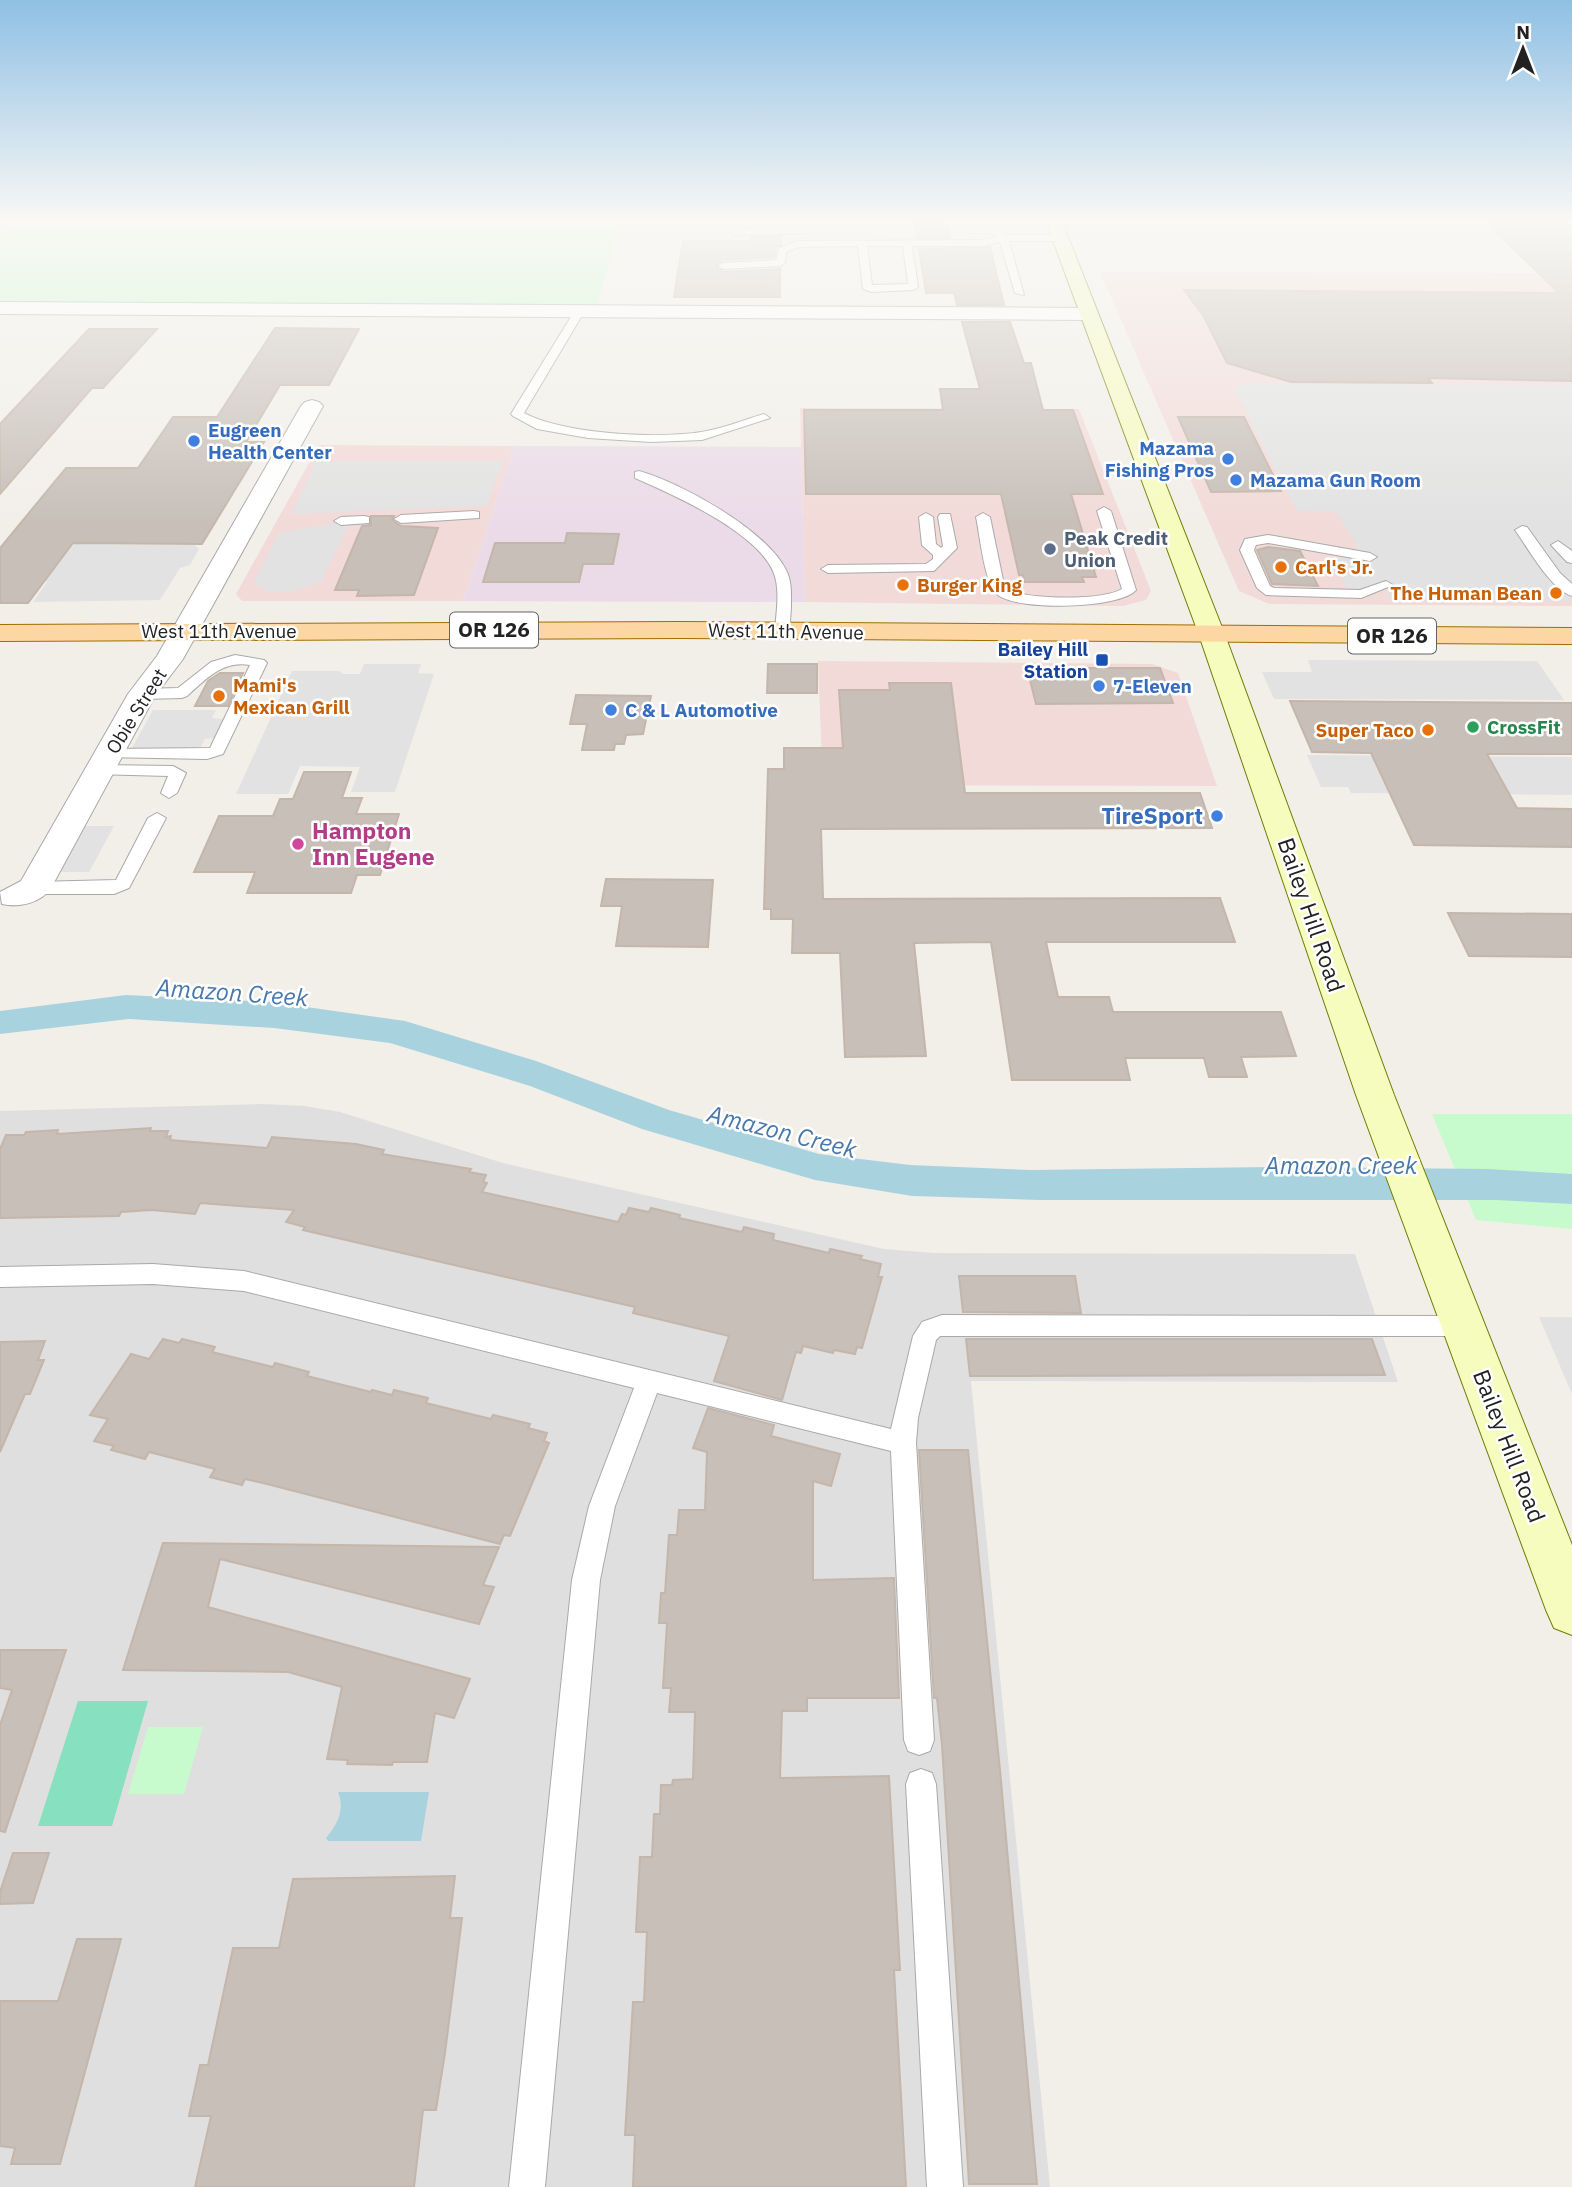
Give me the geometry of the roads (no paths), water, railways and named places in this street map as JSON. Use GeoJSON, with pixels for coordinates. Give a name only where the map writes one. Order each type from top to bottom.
{"type":"FeatureCollection","features":[{"type":"Feature","properties":{"kind":"main road","name":"West 11th Avenue"},"geometry":{"type":"LineString","coordinates":[[0,633],[185,630],[782,631],[1572,636]]}},
{"type":"Feature","properties":{"kind":"street","name":"Bailey Hill Road"},"geometry":{"type":"LineString","coordinates":[[1091,321],[1212,635],[1381,1109],[1572,1610]]}},
{"type":"Feature","properties":{"kind":"street","name":"Obie Street"},"geometry":{"type":"LineString","coordinates":[[24,892],[105,762],[142,694],[169,659],[312,406]]}},
{"type":"Feature","properties":{"kind":"lane"},"geometry":{"type":"LineString","coordinates":[[573,321],[517,414],[537,425],[588,434],[651,438],[702,436],[764,418]]}},
{"type":"Feature","properties":{"kind":"lane"},"geometry":{"type":"LineString","coordinates":[[639,475],[682,492],[762,546],[780,572],[782,631]]}},
{"type":"Feature","properties":{"kind":"lane"},"geometry":{"type":"LineString","coordinates":[[983,517],[996,580],[999,589],[1007,595],[1032,599],[1102,599],[1114,598],[1129,590],[1104,512]]}},
{"type":"Feature","properties":{"kind":"lane"},"geometry":{"type":"LineString","coordinates":[[401,519],[474,515]]}},
{"type":"Feature","properties":{"kind":"lane"},"geometry":{"type":"LineString","coordinates":[[926,517],[929,545],[940,554]]}},
{"type":"Feature","properties":{"kind":"lane"},"geometry":{"type":"LineString","coordinates":[[828,569],[920,569],[936,564],[940,554],[950,548],[945,517]]}},
{"type":"Feature","properties":{"kind":"lane"},"geometry":{"type":"LineString","coordinates":[[341,521],[365,520]]}},
{"type":"Feature","properties":{"kind":"lane"},"geometry":{"type":"LineString","coordinates":[[1522,530],[1555,576],[1572,592]]}},
{"type":"Feature","properties":{"kind":"lane"},"geometry":{"type":"LineString","coordinates":[[1370,557],[1268,540],[1250,542],[1247,550],[1264,588],[1278,594],[1361,594],[1387,585]]}},
{"type":"Feature","properties":{"kind":"lane"},"geometry":{"type":"LineString","coordinates":[[1558,545],[1572,559]]}},
{"type":"Feature","properties":{"kind":"lane"},"geometry":{"type":"LineString","coordinates":[[105,762],[217,751],[259,663],[234,660],[220,662],[211,666],[179,694],[142,694]]}},
{"type":"Feature","properties":{"kind":"lane"},"geometry":{"type":"LineString","coordinates":[[105,762],[173,771],[177,773],[169,793]]}},
{"type":"Feature","properties":{"kind":"lane"},"geometry":{"type":"LineString","coordinates":[[24,892],[114,888],[123,884],[157,818]]}},
{"type":"Feature","properties":{"kind":"lane"},"geometry":{"type":"LineString","coordinates":[[0,1277],[154,1272],[244,1281],[903,1443]]}},
{"type":"Feature","properties":{"kind":"lane"},"geometry":{"type":"LineString","coordinates":[[919,1740],[903,1443],[905,1418],[925,1336],[931,1329],[942,1325],[1462,1326]]}},
{"type":"Feature","properties":{"kind":"lane"},"geometry":{"type":"LineString","coordinates":[[527,2187],[586,1580],[602,1506],[649,1382]]}},
{"type":"Feature","properties":{"kind":"lane"},"geometry":{"type":"LineString","coordinates":[[921,1784],[945,2187]]}},
{"type":"Feature","properties":{"kind":"water"},"geometry":{"type":"Polygon","coordinates":[[[126,995],[271,1002],[405,1021],[536,1061],[669,1110],[819,1154],[910,1165],[1031,1170],[1276,1167],[1488,1169],[1572,1174],[1572,1204],[1496,1200],[1040,1200],[912,1196],[815,1180],[642,1129],[530,1086],[390,1043],[274,1028],[129,1019],[0,1034],[0,1011],[126,995]]]}},
{"type":"Feature","properties":{"kind":"water"},"geometry":{"type":"Polygon","coordinates":[[[338,1792],[429,1792],[421,1841],[328,1841],[326,1838],[337,1822],[340,1810],[338,1792]]]}},
{"type":"Feature","properties":{"kind":"place","name":"Eugreen Health Center"},"geometry":{"type":"Point","coordinates":[194,441]}},
{"type":"Feature","properties":{"kind":"place","name":"Mazama Fishing Pros"},"geometry":{"type":"Point","coordinates":[1228,459]}},
{"type":"Feature","properties":{"kind":"place","name":"Mazama Gun Room"},"geometry":{"type":"Point","coordinates":[1236,480]}},
{"type":"Feature","properties":{"kind":"place","name":"Peak Credit Union"},"geometry":{"type":"Point","coordinates":[1050,549]}},
{"type":"Feature","properties":{"kind":"place","name":"Carl's Jr."},"geometry":{"type":"Point","coordinates":[1281,567]}},
{"type":"Feature","properties":{"kind":"place","name":"Burger King"},"geometry":{"type":"Point","coordinates":[903,585]}},
{"type":"Feature","properties":{"kind":"place","name":"The Human Bean"},"geometry":{"type":"Point","coordinates":[1556,593]}},
{"type":"Feature","properties":{"kind":"place","name":"Bailey Hill Station"},"geometry":{"type":"Point","coordinates":[1102,660]}},
{"type":"Feature","properties":{"kind":"place","name":"7-Eleven"},"geometry":{"type":"Point","coordinates":[1099,686]}},
{"type":"Feature","properties":{"kind":"place","name":"Mami's Mexican Grill"},"geometry":{"type":"Point","coordinates":[219,696]}},
{"type":"Feature","properties":{"kind":"place","name":"C & L Automotive"},"geometry":{"type":"Point","coordinates":[611,710]}},
{"type":"Feature","properties":{"kind":"place","name":"CrossFit"},"geometry":{"type":"Point","coordinates":[1473,727]}},
{"type":"Feature","properties":{"kind":"place","name":"Super Taco"},"geometry":{"type":"Point","coordinates":[1428,730]}},
{"type":"Feature","properties":{"kind":"place","name":"TireSport"},"geometry":{"type":"Point","coordinates":[1217,816]}},
{"type":"Feature","properties":{"kind":"place","name":"Hampton Inn Eugene"},"geometry":{"type":"Point","coordinates":[298,844]}},
{"type":"Feature","properties":{"kind":"water label","name":"Amazon Creek"},"geometry":{"type":"Point","coordinates":[232,993]}},
{"type":"Feature","properties":{"kind":"water label","name":"Amazon Creek"},"geometry":{"type":"Point","coordinates":[782,1132]}},
{"type":"Feature","properties":{"kind":"water label","name":"Amazon Creek"},"geometry":{"type":"Point","coordinates":[1341,1166]}}]}
